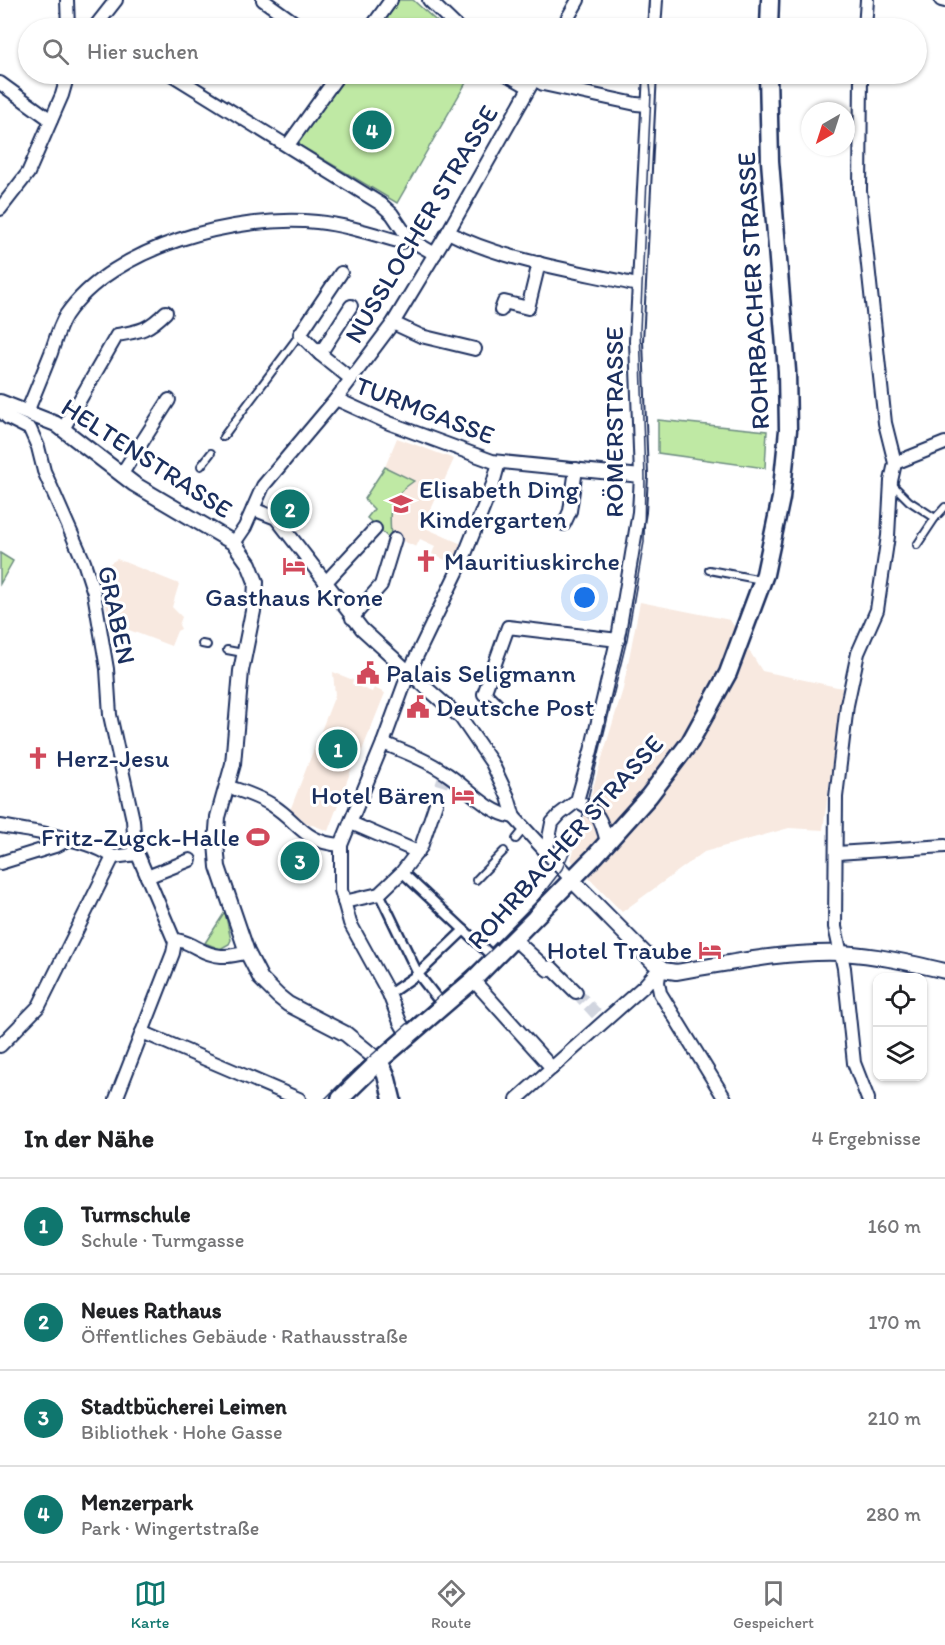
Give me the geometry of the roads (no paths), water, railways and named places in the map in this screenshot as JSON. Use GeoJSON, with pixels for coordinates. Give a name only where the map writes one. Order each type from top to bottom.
{"type":"FeatureCollection","features":[{"type":"Feature","properties":{"kind":"main road"},"geometry":{"type":"LineString","coordinates":[[769,18],[770,0]]}},
{"type":"Feature","properties":{"kind":"main road","name":"ROHRBACHER STRASSE"},"geometry":{"type":"LineString","coordinates":[[340,1099],[379,1061],[495,959],[608,842],[649,796],[700,727],[728,673],[763,580],[781,498],[788,430],[787,371],[770,161],[768,84]]}},
{"type":"Feature","properties":{"kind":"main road"},"geometry":{"type":"LineString","coordinates":[[379,1061],[386,1075],[392,1099]]}},
{"type":"Feature","properties":{"kind":"street"},"geometry":{"type":"LineString","coordinates":[[67,0],[68,18]]}},
{"type":"Feature","properties":{"kind":"street"},"geometry":{"type":"LineString","coordinates":[[102,18],[116,0]]}},
{"type":"Feature","properties":{"kind":"street"},"geometry":{"type":"LineString","coordinates":[[263,0],[288,18]]}},
{"type":"Feature","properties":{"kind":"street"},"geometry":{"type":"LineString","coordinates":[[378,18],[391,0]]}},
{"type":"Feature","properties":{"kind":"street"},"geometry":{"type":"LineString","coordinates":[[429,0],[448,18]]}},
{"type":"Feature","properties":{"kind":"street"},"geometry":{"type":"LineString","coordinates":[[568,18],[578,0]]}},
{"type":"Feature","properties":{"kind":"street"},"geometry":{"type":"LineString","coordinates":[[655,18],[657,0]]}},
{"type":"Feature","properties":{"kind":"street"},"geometry":{"type":"LineString","coordinates":[[865,18],[867,0]]}},
{"type":"Feature","properties":{"kind":"street"},"geometry":{"type":"LineString","coordinates":[[0,83],[51,120]]}},
{"type":"Feature","properties":{"kind":"street"},"geometry":{"type":"LineString","coordinates":[[0,209],[28,173],[65,84]]}},
{"type":"Feature","properties":{"kind":"street"},"geometry":{"type":"LineString","coordinates":[[187,84],[288,145],[388,210],[409,240],[435,254]]}},
{"type":"Feature","properties":{"kind":"street"},"geometry":{"type":"LineString","coordinates":[[288,145],[332,84]]}},
{"type":"Feature","properties":{"kind":"street","name":"NUSSLOCHER STRASSE"},"geometry":{"type":"LineString","coordinates":[[234,543],[245,527],[263,486],[336,399],[393,323],[448,232],[531,84]]}},
{"type":"Feature","properties":{"kind":"street"},"geometry":{"type":"LineString","coordinates":[[543,84],[648,105]]}},
{"type":"Feature","properties":{"kind":"street","name":"RÖMERSTRASSE"},"geometry":{"type":"LineString","coordinates":[[577,801],[617,645],[639,512],[641,476],[636,341],[649,84]]}},
{"type":"Feature","properties":{"kind":"street"},"geometry":{"type":"LineString","coordinates":[[861,84],[860,191],[885,423],[895,462],[891,484],[888,536],[877,610],[858,653],[847,705],[836,796],[835,927],[844,968],[854,1063],[868,1099]]}},
{"type":"Feature","properties":{"kind":"street"},"geometry":{"type":"LineString","coordinates":[[27,412],[64,319],[73,307],[88,289],[109,272],[158,247],[234,226],[278,221],[329,223],[401,242],[409,240]]}},
{"type":"Feature","properties":{"kind":"street"},"geometry":{"type":"LineString","coordinates":[[448,232],[480,247],[638,285]]}},
{"type":"Feature","properties":{"kind":"street"},"geometry":{"type":"LineString","coordinates":[[504,301],[528,308],[539,262]]}},
{"type":"Feature","properties":{"kind":"street"},"geometry":{"type":"LineString","coordinates":[[341,273],[300,334],[320,354],[350,378]]}},
{"type":"Feature","properties":{"kind":"street"},"geometry":{"type":"LineString","coordinates":[[320,354],[351,306]]}},
{"type":"Feature","properties":{"kind":"street"},"geometry":{"type":"LineString","coordinates":[[63,429],[117,335],[141,331],[155,323],[166,312]]}},
{"type":"Feature","properties":{"kind":"street"},"geometry":{"type":"LineString","coordinates":[[393,323],[421,336],[475,349]]}},
{"type":"Feature","properties":{"kind":"street","name":"TURMGASSE"},"geometry":{"type":"LineString","coordinates":[[336,399],[389,423],[499,462],[641,476]]}},
{"type":"Feature","properties":{"kind":"street"},"geometry":{"type":"LineString","coordinates":[[121,475],[170,400]]}},
{"type":"Feature","properties":{"kind":"street","name":"HELTENSTRASSE"},"geometry":{"type":"LineString","coordinates":[[0,402],[46,419],[63,429],[121,475],[234,543]]}},
{"type":"Feature","properties":{"kind":"street","name":"GRABEN"},"geometry":{"type":"LineString","coordinates":[[0,410],[8,418],[27,425],[33,434],[44,471],[90,581],[107,669],[110,716],[133,820],[134,842],[137,854],[175,940]]}},
{"type":"Feature","properties":{"kind":"street"},"geometry":{"type":"LineString","coordinates":[[895,462],[945,443]]}},
{"type":"Feature","properties":{"kind":"street","name":"TURMGASSE"},"geometry":{"type":"LineString","coordinates":[[408,1036],[389,994],[350,923],[344,902],[340,870],[341,845],[409,672],[460,564],[493,484],[499,462]]}},
{"type":"Feature","properties":{"kind":"street"},"geometry":{"type":"LineString","coordinates":[[564,524],[570,511],[576,470]]}},
{"type":"Feature","properties":{"kind":"street"},"geometry":{"type":"LineString","coordinates":[[253,509],[276,518],[352,618],[461,718],[492,763],[508,797],[514,817],[572,880],[660,968],[676,972],[767,957],[839,953],[904,961],[945,971]]}},
{"type":"Feature","properties":{"kind":"street"},"geometry":{"type":"LineString","coordinates":[[325,583],[375,529]]}},
{"type":"Feature","properties":{"kind":"street"},"geometry":{"type":"LineString","coordinates":[[352,618],[381,585],[395,539]]}},
{"type":"Feature","properties":{"kind":"street"},"geometry":{"type":"LineString","coordinates":[[234,543],[249,564],[256,582],[255,600],[243,653],[235,751],[219,817],[216,848],[220,874],[247,952],[261,979],[278,996],[305,1014],[346,1034],[379,1061]]}},
{"type":"Feature","properties":{"kind":"street"},"geometry":{"type":"LineString","coordinates":[[485,692],[508,627],[617,645]]}},
{"type":"Feature","properties":{"kind":"street"},"geometry":{"type":"LineString","coordinates":[[383,743],[423,760],[496,811],[514,817]]}},
{"type":"Feature","properties":{"kind":"street"},"geometry":{"type":"LineString","coordinates":[[227,786],[250,794],[273,806],[307,836],[328,844],[341,845]]}},
{"type":"Feature","properties":{"kind":"street"},"geometry":{"type":"LineString","coordinates":[[546,853],[552,823],[577,801],[592,809],[599,816],[608,842]]}},
{"type":"Feature","properties":{"kind":"street"},"geometry":{"type":"LineString","coordinates":[[344,902],[379,894],[402,872],[418,852],[424,840],[436,803]]}},
{"type":"Feature","properties":{"kind":"street"},"geometry":{"type":"LineString","coordinates":[[351,823],[418,852]]}},
{"type":"Feature","properties":{"kind":"street"},"geometry":{"type":"LineString","coordinates":[[0,826],[28,830],[67,840],[102,850],[113,856],[137,854]]}},
{"type":"Feature","properties":{"kind":"street"},"geometry":{"type":"LineString","coordinates":[[0,863],[58,845],[67,840]]}},
{"type":"Feature","properties":{"kind":"street"},"geometry":{"type":"LineString","coordinates":[[837,853],[945,846]]}},
{"type":"Feature","properties":{"kind":"street"},"geometry":{"type":"LineString","coordinates":[[0,1045],[39,1006],[113,856]]}},
{"type":"Feature","properties":{"kind":"street"},"geometry":{"type":"LineString","coordinates":[[147,877],[190,860]]}},
{"type":"Feature","properties":{"kind":"street"},"geometry":{"type":"LineString","coordinates":[[443,1006],[418,974],[380,895],[403,873],[495,959]]}},
{"type":"Feature","properties":{"kind":"street"},"geometry":{"type":"LineString","coordinates":[[389,994],[418,974],[464,930]]}},
{"type":"Feature","properties":{"kind":"street"},"geometry":{"type":"LineString","coordinates":[[514,939],[548,970],[551,967],[576,992]]}},
{"type":"Feature","properties":{"kind":"street"},"geometry":{"type":"LineString","coordinates":[[116,1099],[173,953],[175,940],[181,940],[219,957],[247,952]]}},
{"type":"Feature","properties":{"kind":"street"},"geometry":{"type":"LineString","coordinates":[[517,1099],[601,1019],[644,986],[660,968]]}},
{"type":"Feature","properties":{"kind":"street"},"geometry":{"type":"LineString","coordinates":[[660,968],[658,982],[660,993],[724,1099]]}},
{"type":"Feature","properties":{"kind":"street"},"geometry":{"type":"LineString","coordinates":[[473,980],[552,1068]]}},
{"type":"Feature","properties":{"kind":"street"},"geometry":{"type":"LineString","coordinates":[[142,1032],[299,1099]]}},
{"type":"Feature","properties":{"kind":"lane"},"geometry":{"type":"LineString","coordinates":[[223,437],[300,334]]}},
{"type":"Feature","properties":{"kind":"lane"},"geometry":{"type":"LineString","coordinates":[[201,466],[211,453]]}},
{"type":"Feature","properties":{"kind":"lane"},"geometry":{"type":"LineString","coordinates":[[891,484],[909,501],[935,519]]}},
{"type":"Feature","properties":{"kind":"lane"},"geometry":{"type":"LineString","coordinates":[[917,545],[945,507]]}},
{"type":"Feature","properties":{"kind":"lane"},"geometry":{"type":"LineString","coordinates":[[709,570],[763,580]]}},
{"type":"Feature","properties":{"kind":"lane"},"geometry":{"type":"LineString","coordinates":[[227,650],[243,653]]}},
{"type":"Feature","properties":{"kind":"lane"},"geometry":{"type":"LineString","coordinates":[[485,692],[499,703]]}},
{"type":"Feature","properties":{"kind":"lane"},"geometry":{"type":"LineString","coordinates":[[516,839],[524,829]]}},
{"type":"Feature","properties":{"kind":"lane"},"geometry":{"type":"LineString","coordinates":[[476,880],[504,851]]}},
{"type":"Feature","properties":{"kind":"tunnel"},"geometry":{"type":"LineString","coordinates":[[436,803],[444,777]]}},
{"type":"Feature","properties":{"kind":"tunnel"},"geometry":{"type":"LineString","coordinates":[[576,992],[599,1017]]}},
{"type":"Feature","properties":{"kind":"tram line"},"geometry":{"type":"LineString","coordinates":[[648,18],[649,0]]}},
{"type":"Feature","properties":{"kind":"tram line"},"geometry":{"type":"LineString","coordinates":[[325,1099],[349,1075],[488,953],[528,913],[562,869],[586,806],[627,639],[644,542],[645,477],[640,330],[650,84]]}},
{"type":"Feature","properties":{"kind":"place","name":"Menzerpark"},"geometry":{"type":"Point","coordinates":[372,130]}},
{"type":"Feature","properties":{"kind":"place","name":"Elisabeth Ding Kindergarten"},"geometry":{"type":"Point","coordinates":[401,504]}},
{"type":"Feature","properties":{"kind":"place","name":"Neues Rathaus"},"geometry":{"type":"Point","coordinates":[290,509]}},
{"type":"Feature","properties":{"kind":"place","name":"Mauritiuskirche"},"geometry":{"type":"Point","coordinates":[426,561]}},
{"type":"Feature","properties":{"kind":"place","name":"Gasthaus Krone"},"geometry":{"type":"Point","coordinates":[294,566]}},
{"type":"Feature","properties":{"kind":"place","name":"Palais Seligmann"},"geometry":{"type":"Point","coordinates":[368,673]}},
{"type":"Feature","properties":{"kind":"place","name":"Deutsche Post"},"geometry":{"type":"Point","coordinates":[418,707]}},
{"type":"Feature","properties":{"kind":"place","name":"Turmschule"},"geometry":{"type":"Point","coordinates":[338,749]}},
{"type":"Feature","properties":{"kind":"place","name":"Herz-Jesu"},"geometry":{"type":"Point","coordinates":[38,758]}},
{"type":"Feature","properties":{"kind":"place","name":"Hotel Bären"},"geometry":{"type":"Point","coordinates":[463,795]}},
{"type":"Feature","properties":{"kind":"place","name":"Fritz-Zugck-Halle"},"geometry":{"type":"Point","coordinates":[258,837]}},
{"type":"Feature","properties":{"kind":"place","name":"Stadtbücherei Leimen"},"geometry":{"type":"Point","coordinates":[300,861]}},
{"type":"Feature","properties":{"kind":"place","name":"Hotel Traube"},"geometry":{"type":"Point","coordinates":[710,950]}}]}
